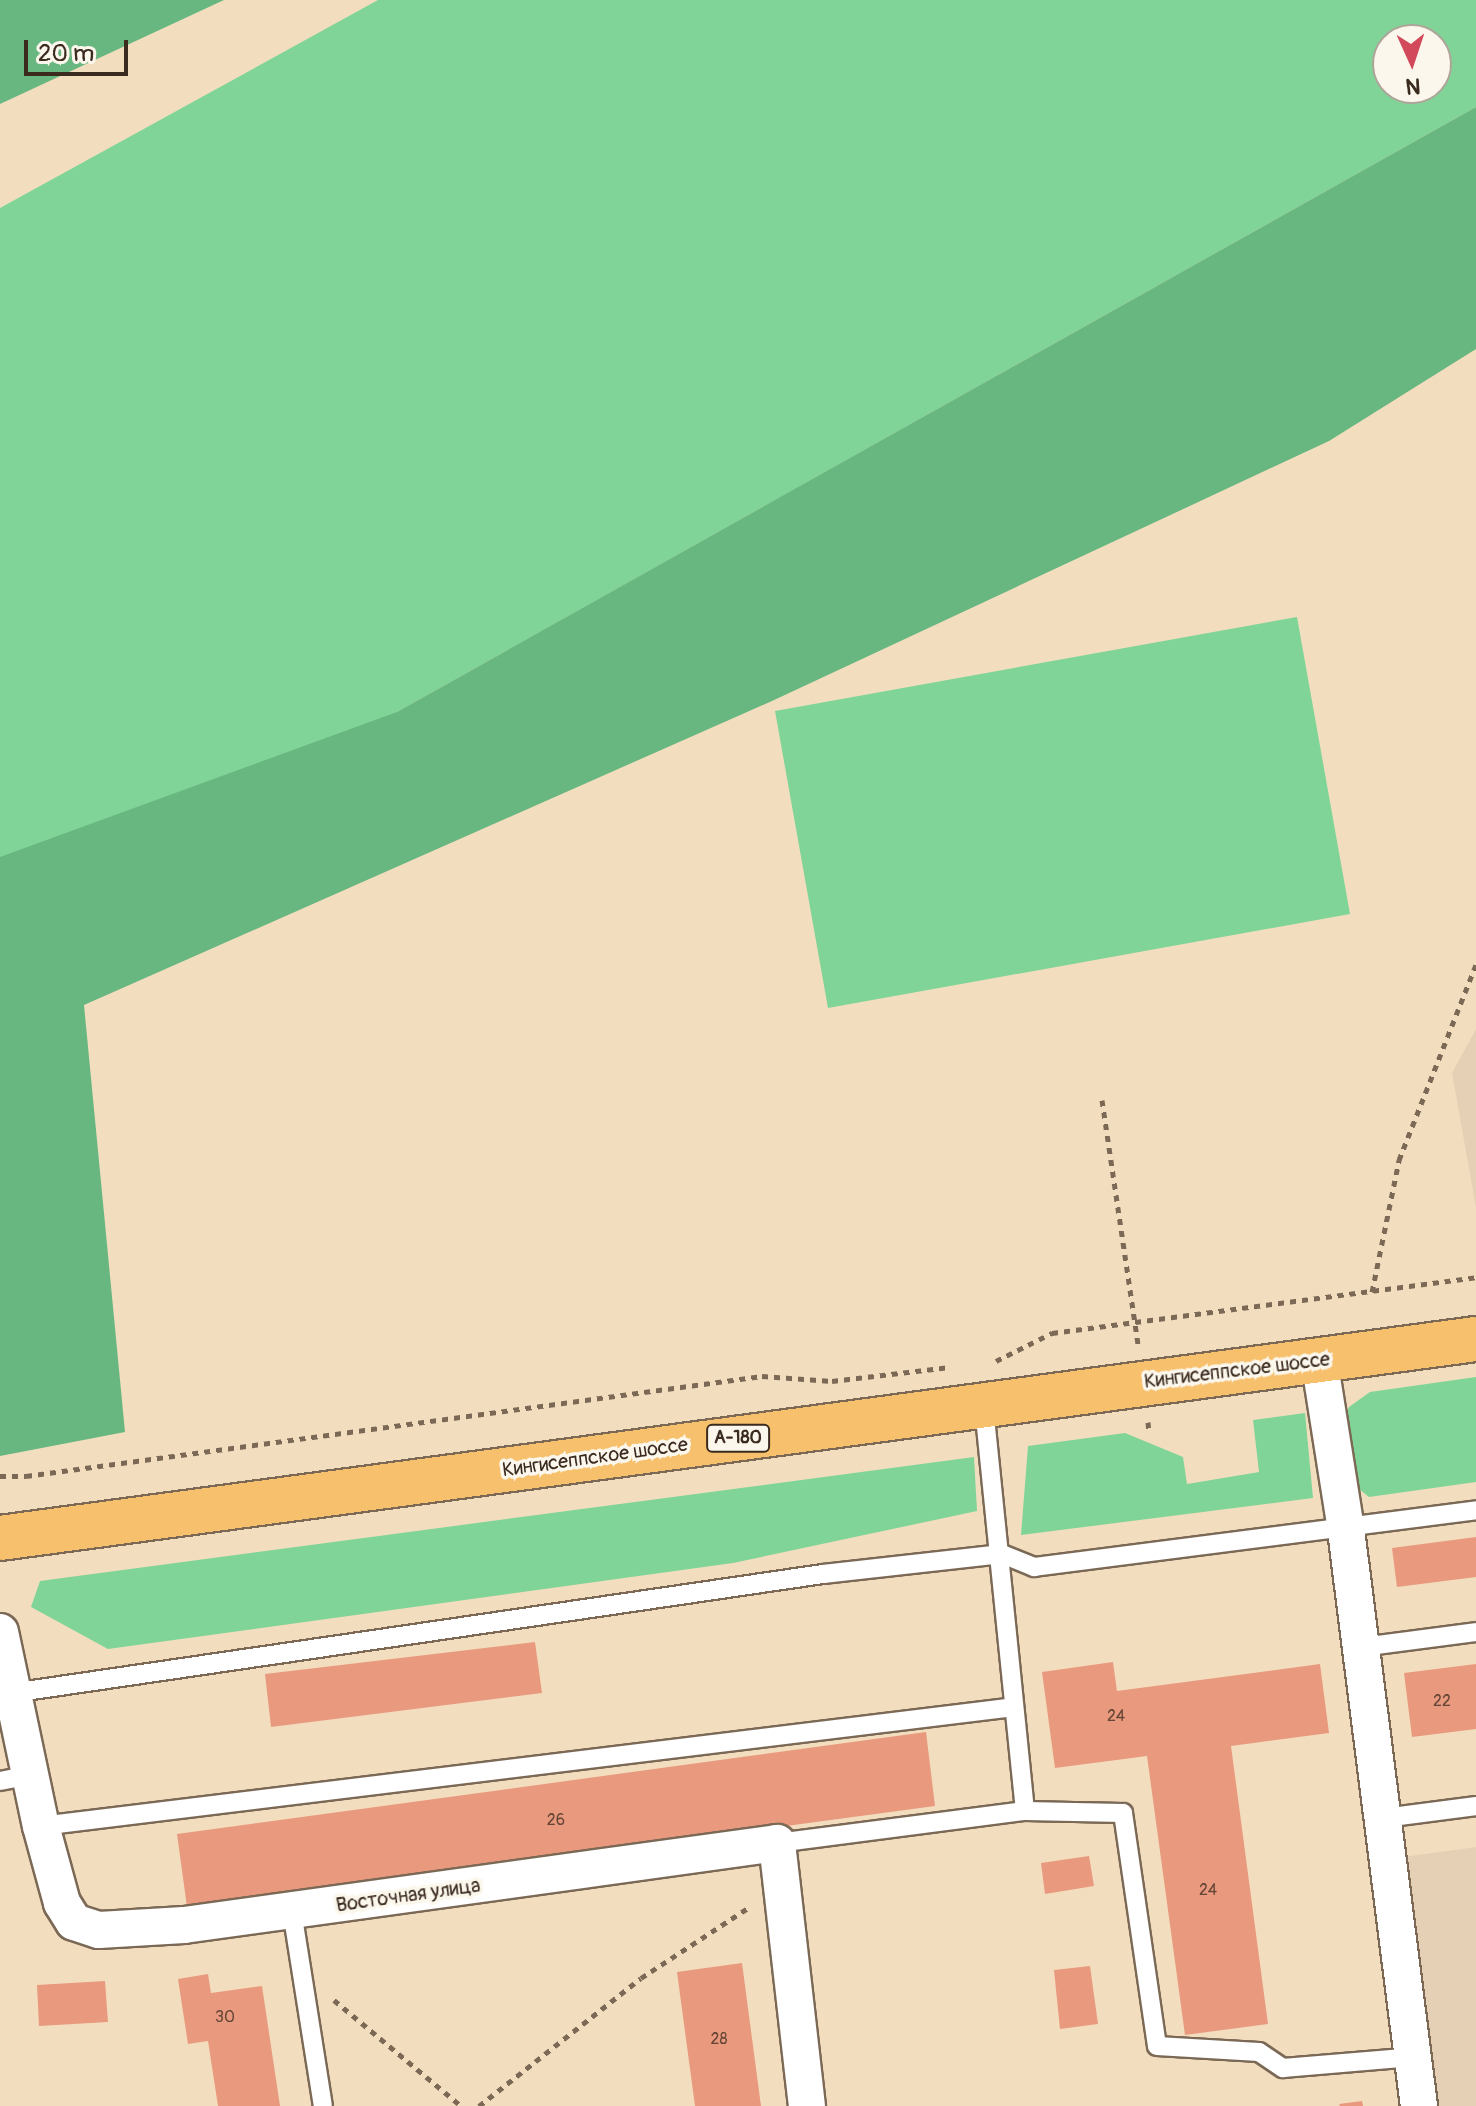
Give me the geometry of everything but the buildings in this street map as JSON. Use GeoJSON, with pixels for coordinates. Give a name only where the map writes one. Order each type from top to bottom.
{"type":"FeatureCollection","features":[{"type":"Feature","properties":{"kind":"highway","name":"Кингисеппское шоссе"},"geometry":{"type":"LineString","coordinates":[[0,1538],[983,1384],[1142,1382],[1476,1339]]}},
{"type":"Feature","properties":{"kind":"street"},"geometry":{"type":"LineString","coordinates":[[1319,1359],[1362,1647],[1419,2106]]}},
{"type":"Feature","properties":{"kind":"street","name":"Восточная улица"},"geometry":{"type":"LineString","coordinates":[[0,1632],[12,1693],[15,1778],[41,1826],[62,1903],[74,1922],[99,1930],[292,1911],[777,1843]]}},
{"type":"Feature","properties":{"kind":"street"},"geometry":{"type":"LineString","coordinates":[[777,1843],[807,2106]]}},
{"type":"Feature","properties":{"kind":"lane"},"geometry":{"type":"LineString","coordinates":[[983,1384],[1025,1811]]}},
{"type":"Feature","properties":{"kind":"lane"},"geometry":{"type":"LineString","coordinates":[[12,1693],[823,1574],[1002,1554],[1034,1567],[1346,1530],[1476,1510]]}},
{"type":"Feature","properties":{"kind":"lane"},"geometry":{"type":"LineString","coordinates":[[1362,1647],[1476,1632]]}},
{"type":"Feature","properties":{"kind":"lane"},"geometry":{"type":"LineString","coordinates":[[41,1826],[1014,1707]]}},
{"type":"Feature","properties":{"kind":"lane"},"geometry":{"type":"LineString","coordinates":[[1384,1818],[1476,1806]]}},
{"type":"Feature","properties":{"kind":"lane"},"geometry":{"type":"LineString","coordinates":[[777,1843],[1025,1811],[1123,1813],[1157,2046],[1259,2052],[1283,2068],[1413,2057]]}},
{"type":"Feature","properties":{"kind":"lane"},"geometry":{"type":"LineString","coordinates":[[292,1911],[323,2106]]}},
{"type":"Feature","properties":{"kind":"path"},"geometry":{"type":"LineString","coordinates":[[1372,1292],[1399,1160],[1476,965]]}},
{"type":"Feature","properties":{"kind":"path"},"geometry":{"type":"LineString","coordinates":[[1102,1100],[1149,1433]]}},
{"type":"Feature","properties":{"kind":"path"},"geometry":{"type":"LineString","coordinates":[[983,1384],[998,1361],[1052,1333],[1476,1277]]}},
{"type":"Feature","properties":{"kind":"path"},"geometry":{"type":"LineString","coordinates":[[0,1476],[26,1476],[762,1376],[832,1381],[953,1366]]}},
{"type":"Feature","properties":{"kind":"path"},"geometry":{"type":"LineString","coordinates":[[479,2106],[641,1978],[782,1885]]}},
{"type":"Feature","properties":{"kind":"path"},"geometry":{"type":"LineString","coordinates":[[302,1974],[461,2106]]}},
{"type":"Feature","properties":{"kind":"shaded area"},"geometry":{"type":"Polygon","coordinates":[[[1476,1029],[1476,1208],[1452,1073],[1476,1029]]]}},
{"type":"Feature","properties":{"kind":"shaded area"},"geometry":{"type":"Polygon","coordinates":[[[1476,1847],[1476,2106],[1431,2106],[1396,1858],[1476,1847]]]}},
{"type":"Feature","properties":{"kind":"green space"},"geometry":{"type":"Polygon","coordinates":[[[0,0],[224,0],[0,104],[0,0]]]}},
{"type":"Feature","properties":{"kind":"green space"},"geometry":{"type":"Polygon","coordinates":[[[378,0],[1476,0],[1476,107],[358,734],[0,861],[0,208],[378,0]]]}},
{"type":"Feature","properties":{"kind":"green space"},"geometry":{"type":"Polygon","coordinates":[[[1476,107],[1476,349],[1329,441],[772,701],[84,1005],[125,1432],[0,1456],[0,857],[397,712],[1476,107]]]}},
{"type":"Feature","properties":{"kind":"green space"},"geometry":{"type":"Polygon","coordinates":[[[1297,617],[1350,914],[828,1008],[775,711],[1297,617]]]}},
{"type":"Feature","properties":{"kind":"green space"},"geometry":{"type":"Polygon","coordinates":[[[1476,1377],[1476,1482],[1369,1497],[1348,1480],[1339,1431],[1349,1407],[1370,1392],[1476,1377]]]}},
{"type":"Feature","properties":{"kind":"green space"},"geometry":{"type":"Polygon","coordinates":[[[1305,1413],[1313,1498],[1021,1535],[1028,1446],[1125,1433],[1183,1457],[1187,1484],[1259,1472],[1253,1420],[1305,1413]]]}},
{"type":"Feature","properties":{"kind":"green space"},"geometry":{"type":"Polygon","coordinates":[[[974,1457],[977,1511],[733,1563],[108,1649],[31,1607],[40,1581],[974,1457]]]}}]}
